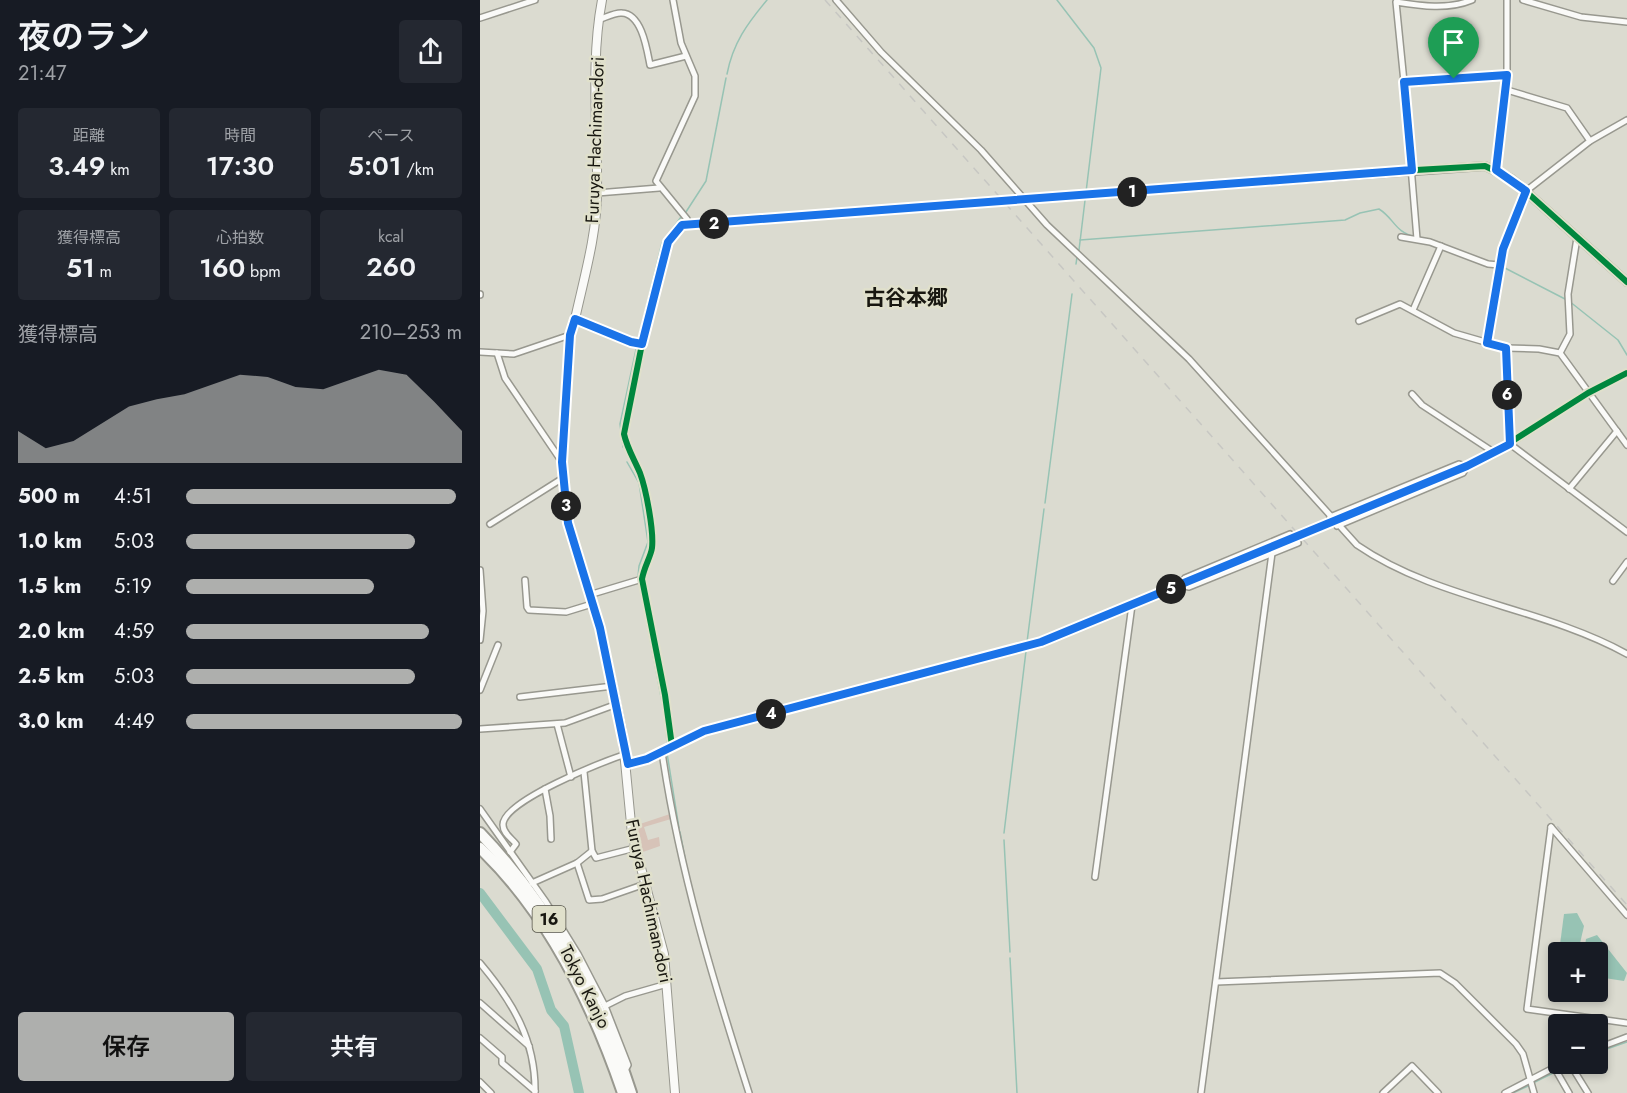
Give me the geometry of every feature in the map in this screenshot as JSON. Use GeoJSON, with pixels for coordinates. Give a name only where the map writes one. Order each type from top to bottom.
{"type":"FeatureCollection","features":[{"type":"Feature","properties":{"kind":"highway","name":"Tokyo Kanjo"},"geometry":{"type":"LineString","coordinates":[[480,833],[519,877],[576,964],[600,1014],[631,1093]]}},
{"type":"Feature","properties":{"kind":"highway","name":"Tokyo Kanjo"},"geometry":{"type":"LineString","coordinates":[[480,848],[528,903],[600,1014],[623,1093]]}},
{"type":"Feature","properties":{"kind":"street"},"geometry":{"type":"LineString","coordinates":[[480,18],[535,0]]}},
{"type":"Feature","properties":{"kind":"street","name":"Furuya Hachiman-dori"},"geometry":{"type":"LineString","coordinates":[[602,0],[598,20],[597,193],[593,230],[570,335],[563,478],[573,543],[592,604],[617,704],[628,764],[635,848],[664,954],[675,1093]]}},
{"type":"Feature","properties":{"kind":"street"},"geometry":{"type":"LineString","coordinates":[[672,746],[665,695],[642,579],[644,563],[652,550],[651,538],[640,475],[627,448],[624,434],[642,344],[668,242],[687,219],[659,188],[656,181],[695,96],[695,76],[681,43],[673,0]]}},
{"type":"Feature","properties":{"kind":"street"},"geometry":{"type":"LineString","coordinates":[[836,0],[881,52],[981,150],[1047,225],[1189,359],[1337,526],[1357,545],[1375,558],[1405,571],[1588,636],[1627,654]]}},
{"type":"Feature","properties":{"kind":"street"},"geometry":{"type":"LineString","coordinates":[[1417,239],[1396,1],[1422,6],[1448,6],[1472,0]]}},
{"type":"Feature","properties":{"kind":"street"},"geometry":{"type":"LineString","coordinates":[[1496,170],[1507,90],[1507,0]]}},
{"type":"Feature","properties":{"kind":"street"},"geometry":{"type":"LineString","coordinates":[[1523,0],[1581,17],[1627,22]]}},
{"type":"Feature","properties":{"kind":"street"},"geometry":{"type":"LineString","coordinates":[[598,20],[620,12],[628,15],[643,32],[650,65],[686,56]]}},
{"type":"Feature","properties":{"kind":"street"},"geometry":{"type":"LineString","coordinates":[[1404,82],[1507,75]]}},
{"type":"Feature","properties":{"kind":"street"},"geometry":{"type":"LineString","coordinates":[[1507,90],[1567,108],[1590,141]]}},
{"type":"Feature","properties":{"kind":"street"},"geometry":{"type":"LineString","coordinates":[[1487,343],[1499,265],[1526,191],[1590,141],[1627,120]]}},
{"type":"Feature","properties":{"kind":"street"},"geometry":{"type":"LineString","coordinates":[[682,225],[1472,166],[1496,170],[1526,191],[1627,282]]}},
{"type":"Feature","properties":{"kind":"street"},"geometry":{"type":"LineString","coordinates":[[597,193],[659,188]]}},
{"type":"Feature","properties":{"kind":"street"},"geometry":{"type":"LineString","coordinates":[[1401,237],[1417,239],[1488,264],[1499,265]]}},
{"type":"Feature","properties":{"kind":"street"},"geometry":{"type":"LineString","coordinates":[[1560,353],[1570,334],[1568,294],[1577,238]]}},
{"type":"Feature","properties":{"kind":"street"},"geometry":{"type":"LineString","coordinates":[[1413,310],[1441,246]]}},
{"type":"Feature","properties":{"kind":"street"},"geometry":{"type":"LineString","coordinates":[[1359,321],[1400,304],[1454,333],[1506,348],[1539,349],[1560,353],[1627,445]]}},
{"type":"Feature","properties":{"kind":"street"},"geometry":{"type":"LineString","coordinates":[[575,319],[631,342],[642,344]]}},
{"type":"Feature","properties":{"kind":"street"},"geometry":{"type":"LineString","coordinates":[[480,351],[514,354],[570,335]]}},
{"type":"Feature","properties":{"kind":"street"},"geometry":{"type":"LineString","coordinates":[[1506,348],[1510,444]]}},
{"type":"Feature","properties":{"kind":"street"},"geometry":{"type":"LineString","coordinates":[[497,353],[505,378],[562,462]]}},
{"type":"Feature","properties":{"kind":"street"},"geometry":{"type":"LineString","coordinates":[[628,764],[662,752],[704,731],[1041,642],[1467,466],[1495,453],[1588,393],[1627,373]]}},
{"type":"Feature","properties":{"kind":"street"},"geometry":{"type":"LineString","coordinates":[[1412,394],[1422,405],[1495,453]]}},
{"type":"Feature","properties":{"kind":"street"},"geometry":{"type":"LineString","coordinates":[[1569,489],[1617,431]]}},
{"type":"Feature","properties":{"kind":"street"},"geometry":{"type":"LineString","coordinates":[[1510,444],[1627,532]]}},
{"type":"Feature","properties":{"kind":"street"},"geometry":{"type":"LineString","coordinates":[[1330,517],[1459,464],[1467,466]]}},
{"type":"Feature","properties":{"kind":"street"},"geometry":{"type":"LineString","coordinates":[[1337,526],[1463,473],[1467,466]]}},
{"type":"Feature","properties":{"kind":"street"},"geometry":{"type":"LineString","coordinates":[[490,524],[563,478]]}},
{"type":"Feature","properties":{"kind":"street"},"geometry":{"type":"LineString","coordinates":[[1180,585],[1185,578],[1290,534]]}},
{"type":"Feature","properties":{"kind":"street"},"geometry":{"type":"LineString","coordinates":[[1180,585],[1189,587],[1298,543]]}},
{"type":"Feature","properties":{"kind":"street"},"geometry":{"type":"LineString","coordinates":[[1201,1093],[1272,553]]}},
{"type":"Feature","properties":{"kind":"street"},"geometry":{"type":"LineString","coordinates":[[1613,581],[1627,562]]}},
{"type":"Feature","properties":{"kind":"street"},"geometry":{"type":"LineString","coordinates":[[480,570],[483,611],[480,640]]}},
{"type":"Feature","properties":{"kind":"street"},"geometry":{"type":"LineString","coordinates":[[589,595],[642,579]]}},
{"type":"Feature","properties":{"kind":"street"},"geometry":{"type":"LineString","coordinates":[[525,580],[527,608],[530,610],[566,612],[592,604]]}},
{"type":"Feature","properties":{"kind":"street"},"geometry":{"type":"LineString","coordinates":[[1095,877],[1132,605]]}},
{"type":"Feature","properties":{"kind":"street"},"geometry":{"type":"LineString","coordinates":[[480,690],[498,645]]}},
{"type":"Feature","properties":{"kind":"street"},"geometry":{"type":"LineString","coordinates":[[519,697],[613,686]]}},
{"type":"Feature","properties":{"kind":"street"},"geometry":{"type":"LineString","coordinates":[[480,729],[557,724],[617,704]]}},
{"type":"Feature","properties":{"kind":"street"},"geometry":{"type":"LineString","coordinates":[[557,724],[571,777]]}},
{"type":"Feature","properties":{"kind":"street"},"geometry":{"type":"LineString","coordinates":[[662,752],[675,832],[694,915],[718,1001],[749,1093]]}},
{"type":"Feature","properties":{"kind":"street"},"geometry":{"type":"LineString","coordinates":[[510,852],[516,844],[503,829],[504,819],[545,789],[626,754]]}},
{"type":"Feature","properties":{"kind":"street"},"geometry":{"type":"LineString","coordinates":[[584,772],[592,851],[596,858],[635,848]]}},
{"type":"Feature","properties":{"kind":"street"},"geometry":{"type":"LineString","coordinates":[[545,789],[551,839]]}},
{"type":"Feature","properties":{"kind":"street"},"geometry":{"type":"LineString","coordinates":[[480,809],[578,954],[600,1014],[625,996],[667,984]]}},
{"type":"Feature","properties":{"kind":"street"},"geometry":{"type":"LineString","coordinates":[[1627,915],[1551,827],[1527,1009],[1627,1023]]}},
{"type":"Feature","properties":{"kind":"street"},"geometry":{"type":"LineString","coordinates":[[532,883],[577,863],[592,851]]}},
{"type":"Feature","properties":{"kind":"street"},"geometry":{"type":"LineString","coordinates":[[577,863],[589,900],[602,899],[645,884]]}},
{"type":"Feature","properties":{"kind":"street"},"geometry":{"type":"LineString","coordinates":[[480,963],[513,1006],[531,1047],[536,1074],[535,1092]]}},
{"type":"Feature","properties":{"kind":"street"},"geometry":{"type":"LineString","coordinates":[[1216,982],[1440,973],[1455,983],[1516,1044],[1523,1054],[1534,1093]]}},
{"type":"Feature","properties":{"kind":"street"},"geometry":{"type":"LineString","coordinates":[[480,1004],[531,1047]]}},
{"type":"Feature","properties":{"kind":"street"},"geometry":{"type":"LineString","coordinates":[[1608,1044],[1627,1037]]}},
{"type":"Feature","properties":{"kind":"street"},"geometry":{"type":"LineString","coordinates":[[480,1038],[502,1057],[502,1063],[535,1092]]}},
{"type":"Feature","properties":{"kind":"street"},"geometry":{"type":"LineString","coordinates":[[1383,1093],[1410,1066],[1438,1093]]}},
{"type":"Feature","properties":{"kind":"street"},"geometry":{"type":"LineString","coordinates":[[1505,1093],[1548,1070]]}},
{"type":"Feature","properties":{"kind":"street"},"geometry":{"type":"LineString","coordinates":[[1558,1074],[1569,1093]]}},
{"type":"Feature","properties":{"kind":"street"},"geometry":{"type":"LineString","coordinates":[[1576,1074],[1588,1093]]}},
{"type":"Feature","properties":{"kind":"street"},"geometry":{"type":"LineString","coordinates":[[480,1082],[490,1093]]}},
{"type":"Feature","properties":{"kind":"shaded area"},"geometry":{"type":"Polygon","coordinates":[[[670,814],[671,819],[644,827],[648,840],[659,837],[660,846],[640,853],[634,826],[670,814]]]}},
{"type":"Feature","properties":{"kind":"water"},"geometry":{"type":"Polygon","coordinates":[[[1577,913],[1584,926],[1580,942],[1560,942],[1564,914],[1577,913]]]}},
{"type":"Feature","properties":{"kind":"water"},"geometry":{"type":"Polygon","coordinates":[[[1597,935],[1603,942],[1586,942],[1586,939],[1597,935]]]}},
{"type":"Feature","properties":{"kind":"water"},"geometry":{"type":"Polygon","coordinates":[[[1608,949],[1627,973],[1624,981],[1608,979],[1608,949]]]}},
{"type":"Feature","properties":{"kind":"waterway"},"geometry":{"type":"LineString","coordinates":[[727,74],[742,34],[767,0]]}},
{"type":"Feature","properties":{"kind":"waterway"},"geometry":{"type":"LineString","coordinates":[[1057,0],[1094,48],[1101,68],[1079,250]]}},
{"type":"Feature","properties":{"kind":"waterway"},"geometry":{"type":"LineString","coordinates":[[684,215],[706,181],[726,78]]}},
{"type":"Feature","properties":{"kind":"waterway"},"geometry":{"type":"LineString","coordinates":[[1080,240],[1345,220],[1360,213],[1379,209],[1399,229],[1416,237]]}},
{"type":"Feature","properties":{"kind":"waterway"},"geometry":{"type":"LineString","coordinates":[[638,341],[662,243],[681,217]]}},
{"type":"Feature","properties":{"kind":"waterway"},"geometry":{"type":"LineString","coordinates":[[1076,264],[1077,257]]}},
{"type":"Feature","properties":{"kind":"waterway"},"geometry":{"type":"LineString","coordinates":[[1503,267],[1565,299]]}},
{"type":"Feature","properties":{"kind":"waterway"},"geometry":{"type":"LineString","coordinates":[[1045,503],[1072,294]]}},
{"type":"Feature","properties":{"kind":"waterway"},"geometry":{"type":"LineString","coordinates":[[1569,301],[1618,340],[1627,355]]}},
{"type":"Feature","properties":{"kind":"waterway"},"geometry":{"type":"LineString","coordinates":[[623,447],[620,424],[637,345]]}},
{"type":"Feature","properties":{"kind":"waterway"},"geometry":{"type":"LineString","coordinates":[[627,462],[639,483],[648,542],[639,566],[638,577]]}},
{"type":"Feature","properties":{"kind":"waterway"},"geometry":{"type":"LineString","coordinates":[[1027,642],[1044,509]]}},
{"type":"Feature","properties":{"kind":"waterway"},"geometry":{"type":"LineString","coordinates":[[639,581],[666,723],[667,745]]}},
{"type":"Feature","properties":{"kind":"waterway"},"geometry":{"type":"LineString","coordinates":[[1004,833],[1026,651]]}},
{"type":"Feature","properties":{"kind":"waterway"},"geometry":{"type":"LineString","coordinates":[[667,753],[679,828]]}},
{"type":"Feature","properties":{"kind":"waterway"},"geometry":{"type":"LineString","coordinates":[[680,832],[687,869]]}},
{"type":"Feature","properties":{"kind":"waterway"},"geometry":{"type":"LineString","coordinates":[[1004,840],[1010,952]]}},
{"type":"Feature","properties":{"kind":"waterway"},"geometry":{"type":"LineString","coordinates":[[480,893],[537,969],[551,1010],[564,1026],[579,1093]]}},
{"type":"Feature","properties":{"kind":"waterway"},"geometry":{"type":"LineString","coordinates":[[1010,958],[1017,1093]]}},
{"type":"Feature","properties":{"kind":"waterway"},"geometry":{"type":"LineString","coordinates":[[1608,1049],[1627,1042]]}},
{"type":"Feature","properties":{"kind":"waterway"},"geometry":{"type":"LineString","coordinates":[[1533,1083],[1551,1074]]}},
{"type":"Feature","properties":{"kind":"waterway"},"geometry":{"type":"LineString","coordinates":[[746,1077],[749,1086]]}},
{"type":"Feature","properties":{"kind":"waterway"},"geometry":{"type":"LineString","coordinates":[[1513,1093],[1528,1086]]}},
{"type":"Feature","properties":{"kind":"railway"},"geometry":{"type":"LineString","coordinates":[[825,0],[1627,905]]}},
{"type":"Feature","properties":{"kind":"cycle path"},"geometry":{"type":"LineString","coordinates":[[672,746],[665,695],[642,579],[652,548],[649,510],[640,473],[624,434],[642,344],[668,241],[683,225],[1347,174],[1485,166],[1512,179],[1627,282]]}},
{"type":"Feature","properties":{"kind":"cycle path"},"geometry":{"type":"LineString","coordinates":[[628,764],[647,759],[704,731],[1047,640],[1484,459],[1588,393],[1627,373]]}},
{"type":"Feature","properties":{"kind":"district","name":"古谷本郷"},"geometry":{"type":"Point","coordinates":[906,298]}},
{"type":"Feature","properties":{"kind":"route"},"geometry":{"type":"LineString","coordinates":[[1507,75],[1496,170],[1505,174],[1526,191],[1503,249],[1492,300],[1487,343],[1506,348],[1508,440],[1510,444],[1467,466],[1047,640],[704,731],[647,759],[628,764],[600,628],[568,523],[562,462],[570,335],[575,319],[620,338],[642,344],[668,242],[682,225],[1412,170],[1404,82],[1454,79],[1507,75]]}}]}
